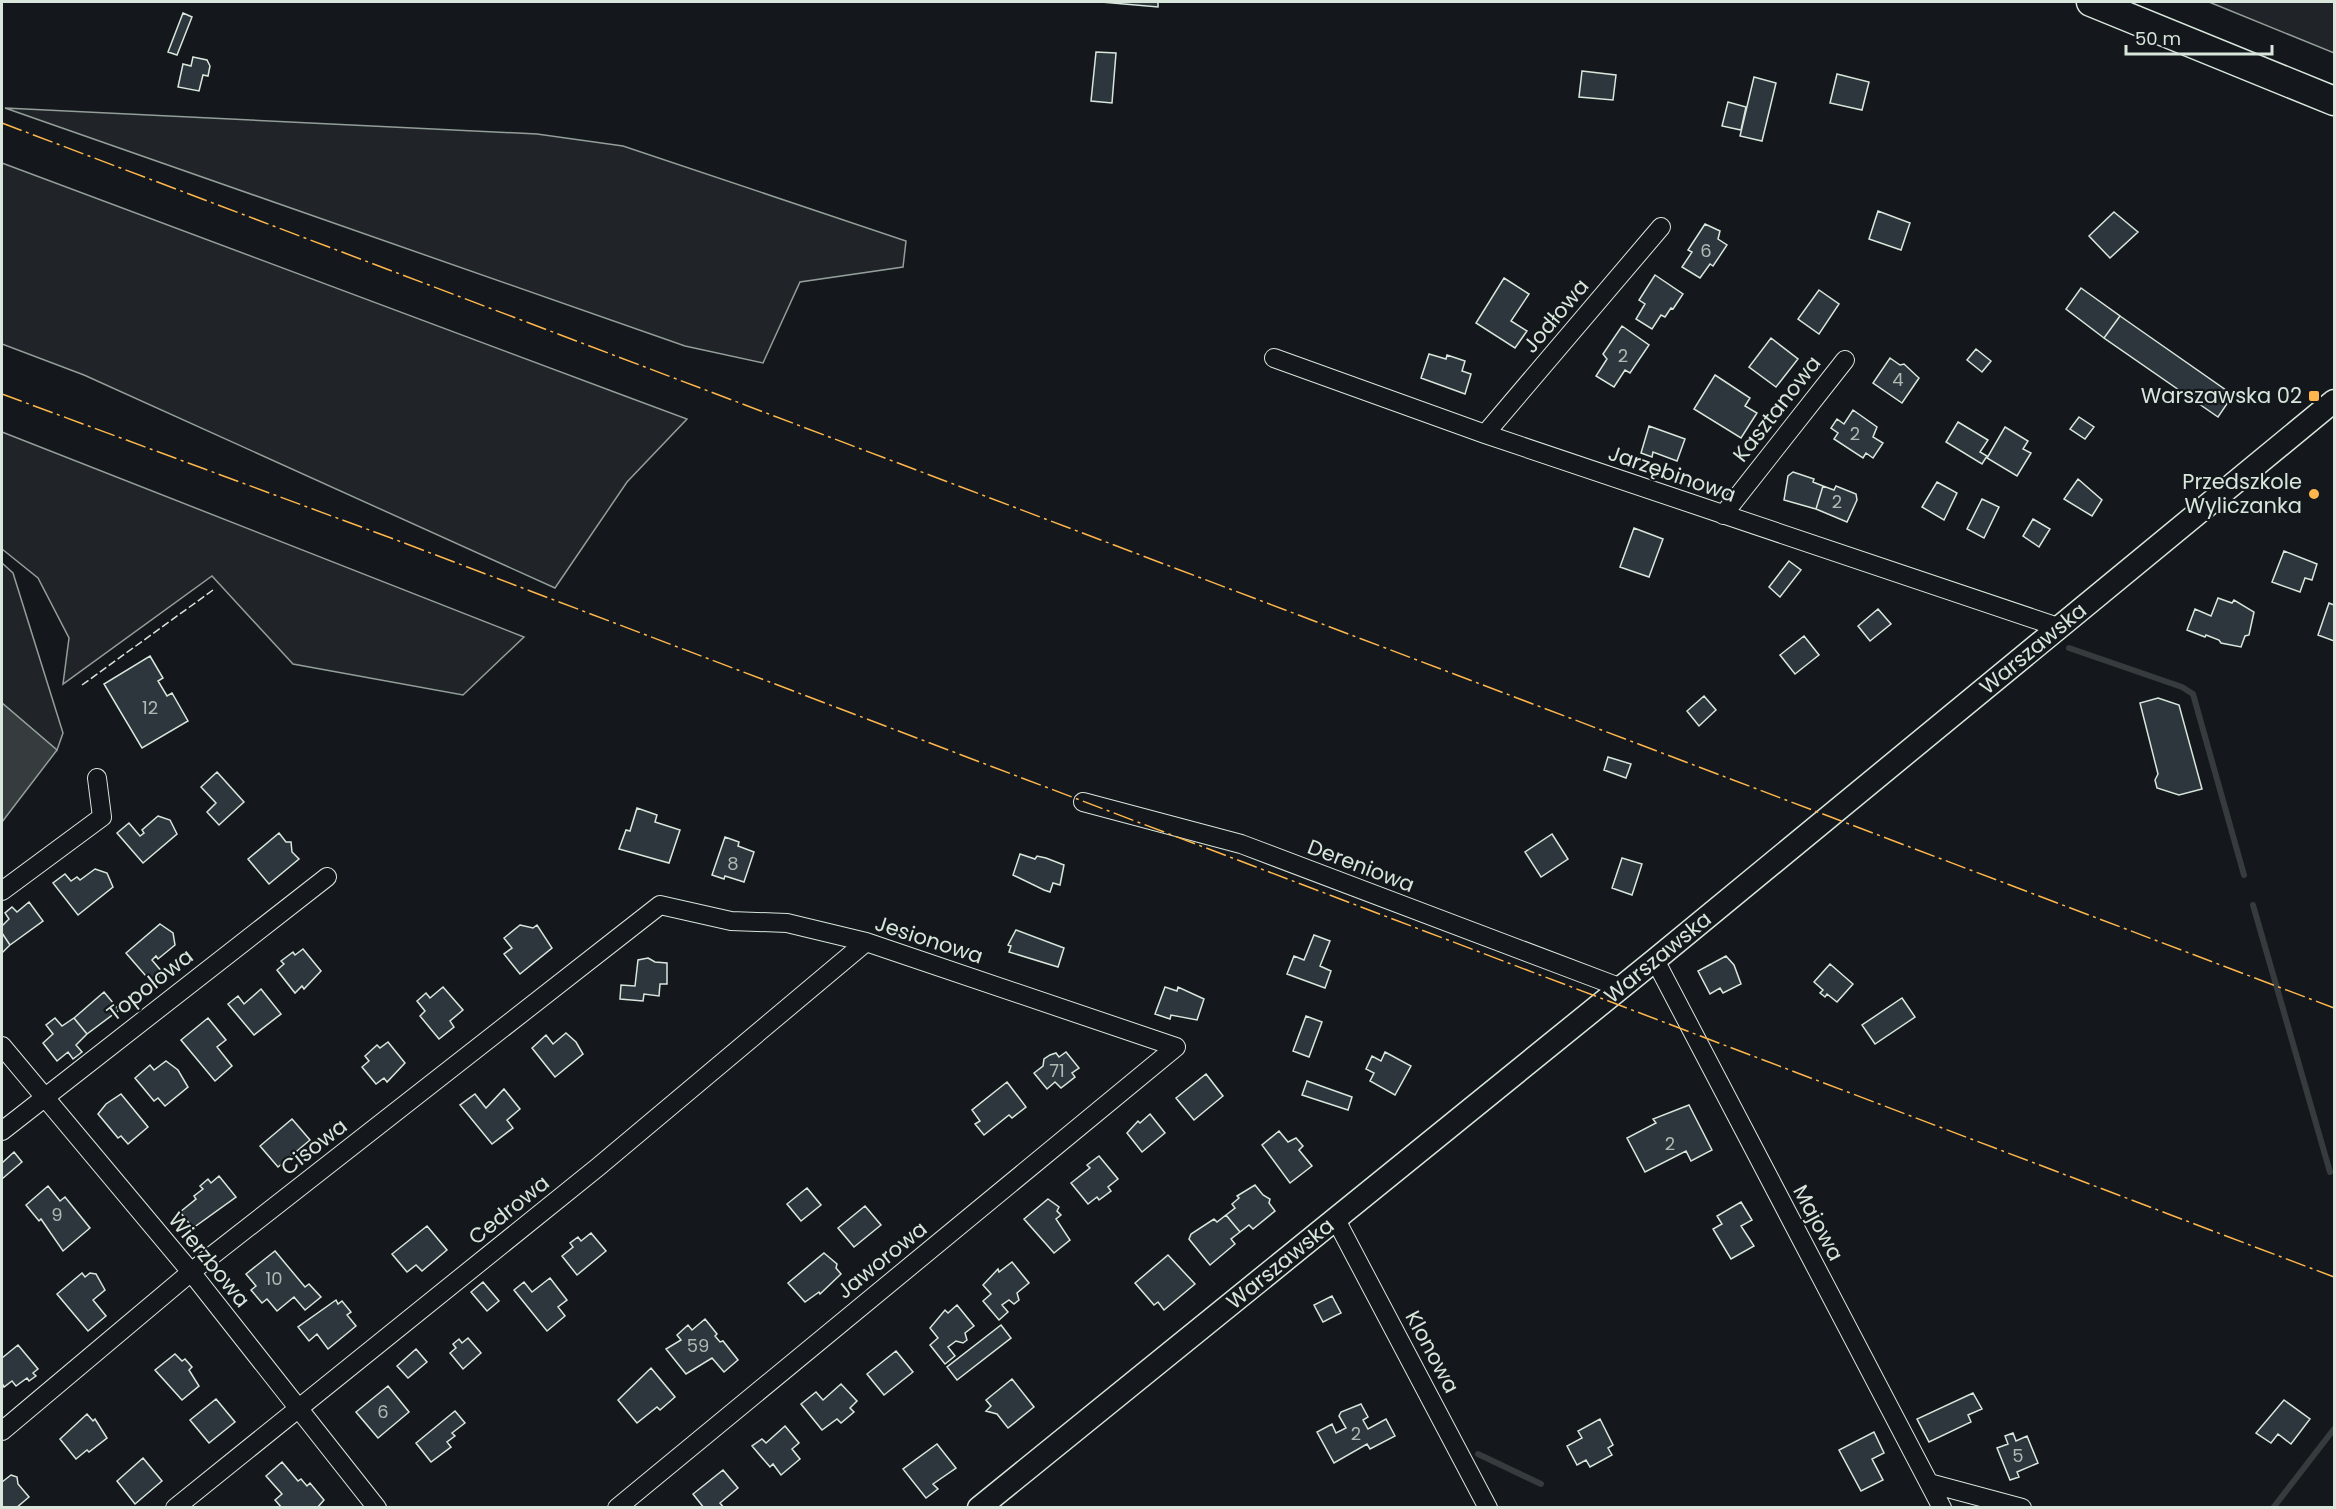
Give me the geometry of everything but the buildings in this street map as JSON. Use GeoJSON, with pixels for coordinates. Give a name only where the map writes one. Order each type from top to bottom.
{"type":"FeatureCollection","features":[{"type":"Feature","properties":{"kind":"main road"},"geometry":{"type":"LineString","coordinates":[[2091,2],[2334,101]]}},
{"type":"Feature","properties":{"kind":"street","name":"Jodłowa"},"geometry":{"type":"LineString","coordinates":[[1485,434],[1661,227]]}},
{"type":"Feature","properties":{"kind":"street","name":"Jarzębinowa"},"geometry":{"type":"LineString","coordinates":[[1274,358],[1485,434],[2058,627]]}},
{"type":"Feature","properties":{"kind":"street","name":"Kasztanowa"},"geometry":{"type":"LineString","coordinates":[[1723,515],[1845,360]]}},
{"type":"Feature","properties":{"kind":"street","name":"Warszawska"},"geometry":{"type":"LineString","coordinates":[[979,1508],[1655,960],[2334,401]]}},
{"type":"Feature","properties":{"kind":"street"},"geometry":{"type":"LineString","coordinates":[[2,891],[102,817],[97,778]]}},
{"type":"Feature","properties":{"kind":"street","name":"Dereniowa"},"geometry":{"type":"LineString","coordinates":[[1083,802],[1241,844],[1619,987]]}},
{"type":"Feature","properties":{"kind":"street","name":"Topolowa"},"geometry":{"type":"LineString","coordinates":[[2,1131],[43,1096],[327,877]]}},
{"type":"Feature","properties":{"kind":"street","name":"Jesionowa"},"geometry":{"type":"LineString","coordinates":[[660,905],[731,921],[787,922],[866,942],[1176,1047]]}},
{"type":"Feature","properties":{"kind":"street","name":"Cisowa"},"geometry":{"type":"LineString","coordinates":[[2,1431],[191,1272],[660,905]]}},
{"type":"Feature","properties":{"kind":"street","name":"Cedrowa"},"geometry":{"type":"LineString","coordinates":[[175,1508],[598,1167],[866,942]]}},
{"type":"Feature","properties":{"kind":"street","name":"Majowa"},"geometry":{"type":"LineString","coordinates":[[1655,960],[1942,1508]]}},
{"type":"Feature","properties":{"kind":"street","name":"Wierzbowa"},"geometry":{"type":"LineString","coordinates":[[2,1046],[191,1272],[377,1508]]}},
{"type":"Feature","properties":{"kind":"street","name":"Jaworowa"},"geometry":{"type":"LineString","coordinates":[[616,1508],[1176,1047]]}},
{"type":"Feature","properties":{"kind":"street","name":"Klonowa"},"geometry":{"type":"LineString","coordinates":[[1335,1218],[1488,1508]]}},
{"type":"Feature","properties":{"kind":"street"},"geometry":{"type":"LineString","coordinates":[[1929,1483],[2022,1508]]}},
{"type":"Feature","properties":{"kind":"shaded area"},"geometry":{"type":"Polygon","coordinates":[[[2209,2],[2334,2],[2334,53],[2209,2]]]}},
{"type":"Feature","properties":{"kind":"shaded area"},"geometry":{"type":"Polygon","coordinates":[[[5,108],[537,134],[623,146],[906,241],[903,267],[800,282],[763,363],[685,346],[5,108]]]}},
{"type":"Feature","properties":{"kind":"shaded area"},"geometry":{"type":"Polygon","coordinates":[[[2,163],[687,419],[627,482],[555,588],[84,375],[2,344],[2,163]]]}},
{"type":"Feature","properties":{"kind":"shaded area"},"geometry":{"type":"Polygon","coordinates":[[[2,432],[524,637],[463,695],[293,664],[212,576],[63,684],[69,638],[38,578],[2,549],[2,432]]]}},
{"type":"Feature","properties":{"kind":"shaded area"},"geometry":{"type":"Polygon","coordinates":[[[2,563],[13,573],[63,733],[57,750],[2,703],[2,563]]]}},
{"type":"Feature","properties":{"kind":"shaded area"},"geometry":{"type":"Polygon","coordinates":[[[2,703],[57,750],[2,822],[2,703]]]}},
{"type":"Feature","properties":{"kind":"waterway"},"geometry":{"type":"LineString","coordinates":[[2069,648],[2182,687],[2193,694],[2244,875]]}},
{"type":"Feature","properties":{"kind":"waterway"},"geometry":{"type":"LineString","coordinates":[[2253,905],[2330,1172]]}},
{"type":"Feature","properties":{"kind":"waterway"},"geometry":{"type":"LineString","coordinates":[[2273,1508],[2334,1429]]}},
{"type":"Feature","properties":{"kind":"waterway"},"geometry":{"type":"LineString","coordinates":[[1478,1454],[1541,1484]]}},
{"type":"Feature","properties":{"kind":"fence"},"geometry":{"type":"LineString","coordinates":[[82,685],[213,590]]}},
{"type":"Feature","properties":{"kind":"power"},"geometry":{"type":"LineString","coordinates":[[2,123],[2334,1008]]}},
{"type":"Feature","properties":{"kind":"power"},"geometry":{"type":"LineString","coordinates":[[2,394],[391,538],[2334,1277]]}},
{"type":"Feature","properties":{"kind":"place","name":"Warszawska 02"},"geometry":{"type":"Point","coordinates":[2314,396]}},
{"type":"Feature","properties":{"kind":"place","name":"Przedszkole Wyliczanka"},"geometry":{"type":"Point","coordinates":[2314,494]}}]}
